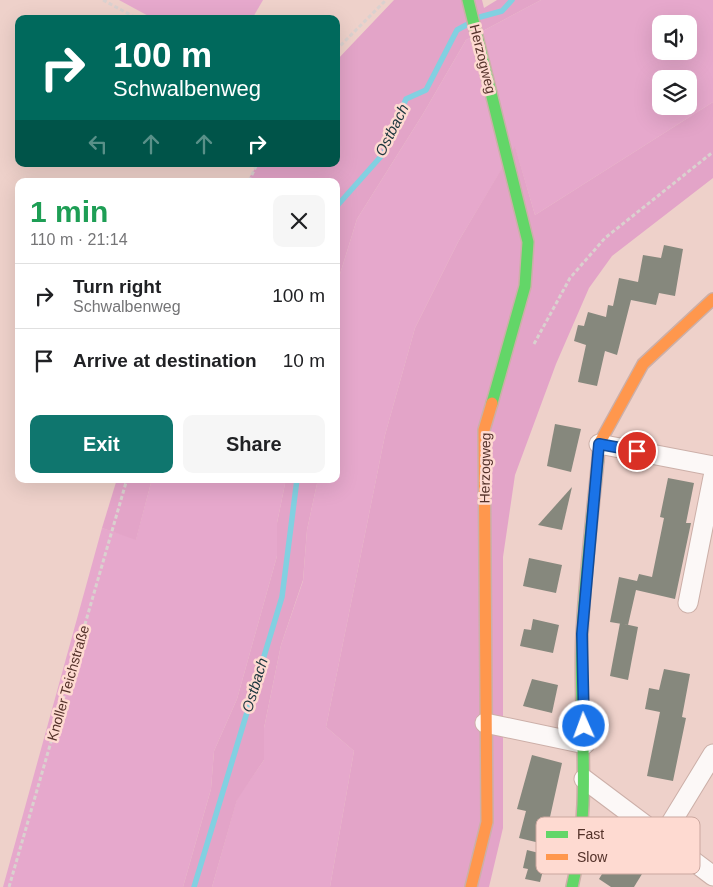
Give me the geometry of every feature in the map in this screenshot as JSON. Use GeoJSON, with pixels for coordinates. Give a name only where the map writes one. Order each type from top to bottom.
{"type":"FeatureCollection","features":[{"type":"Feature","properties":{"kind":"street","name":"Herzogweg"},"geometry":{"type":"LineString","coordinates":[[469,2],[528,242],[525,286],[484,430],[487,822],[472,887]]}},
{"type":"Feature","properties":{"kind":"street"},"geometry":{"type":"LineString","coordinates":[[581,817],[585,744],[582,634],[599,444],[643,364],[713,299]]}},
{"type":"Feature","properties":{"kind":"street"},"geometry":{"type":"LineString","coordinates":[[599,444],[713,466]]}},
{"type":"Feature","properties":{"kind":"street"},"geometry":{"type":"LineString","coordinates":[[688,603],[713,477]]}},
{"type":"Feature","properties":{"kind":"street"},"geometry":{"type":"LineString","coordinates":[[485,723],[585,744]]}},
{"type":"Feature","properties":{"kind":"street"},"geometry":{"type":"LineString","coordinates":[[674,817],[713,754]]}},
{"type":"Feature","properties":{"kind":"street"},"geometry":{"type":"LineString","coordinates":[[584,779],[636,817]]}},
{"type":"Feature","properties":{"kind":"street"},"geometry":{"type":"LineString","coordinates":[[700,866],[713,876]]}},
{"type":"Feature","properties":{"kind":"street"},"geometry":{"type":"LineString","coordinates":[[572,887],[575,874]]}},
{"type":"Feature","properties":{"kind":"path"},"geometry":{"type":"LineString","coordinates":[[103,0],[131,15]]}},
{"type":"Feature","properties":{"kind":"path"},"geometry":{"type":"LineString","coordinates":[[340,46],[386,0]]}},
{"type":"Feature","properties":{"kind":"path"},"geometry":{"type":"LineString","coordinates":[[533,345],[570,278],[605,238],[713,152]]}},
{"type":"Feature","properties":{"kind":"path","name":"Knoller Teichstraße"},"geometry":{"type":"LineString","coordinates":[[9,887],[126,483]]}},
{"type":"Feature","properties":{"kind":"shaded area"},"geometry":{"type":"Polygon","coordinates":[[[119,0],[263,0],[254,15],[147,15],[119,0]]]}},
{"type":"Feature","properties":{"kind":"shaded area"},"geometry":{"type":"Polygon","coordinates":[[[394,0],[482,0],[484,8],[497,0],[541,0],[466,40],[423,114],[357,219],[340,274],[340,178],[249,178],[256,167],[340,167],[340,57],[394,0]]]}},
{"type":"Feature","properties":{"kind":"shaded area"},"geometry":{"type":"Polygon","coordinates":[[[541,0],[713,0],[713,102],[697,112],[697,70],[652,70],[652,115],[693,115],[535,215],[515,147],[458,242],[415,328],[385,435],[326,727],[354,751],[330,887],[212,887],[237,799],[264,760],[264,728],[281,645],[303,581],[307,530],[317,483],[340,483],[340,274],[357,219],[423,114],[466,40],[541,0]]]}},
{"type":"Feature","properties":{"kind":"shaded area"},"geometry":{"type":"Polygon","coordinates":[[[713,102],[713,178],[612,256],[589,288],[556,364],[515,475],[503,557],[503,828],[489,887],[330,887],[354,751],[326,727],[385,435],[415,328],[458,242],[515,146],[535,215],[693,115],[697,115],[697,112],[713,102]]]}},
{"type":"Feature","properties":{"kind":"shaded area"},"geometry":{"type":"Polygon","coordinates":[[[116,483],[151,483],[136,540],[102,528],[116,483]]]}},
{"type":"Feature","properties":{"kind":"shaded area"},"geometry":{"type":"Polygon","coordinates":[[[151,483],[285,483],[277,523],[277,556],[237,699],[214,751],[211,789],[183,887],[3,887],[102,528],[136,539],[151,483]]]}},
{"type":"Feature","properties":{"kind":"shaded area"},"geometry":{"type":"Polygon","coordinates":[[[285,483],[317,483],[307,530],[303,580],[281,645],[264,728],[264,760],[237,800],[212,887],[183,887],[211,789],[214,751],[237,699],[277,556],[277,523],[285,483]]]}},
{"type":"Feature","properties":{"kind":"building"},"geometry":{"type":"Polygon","coordinates":[[[664,245],[683,249],[675,296],[659,293],[656,305],[631,300],[617,355],[605,351],[597,386],[578,382],[586,345],[574,341],[578,325],[584,326],[588,312],[606,317],[608,305],[613,306],[619,278],[638,282],[643,255],[661,258],[664,245]]]}},
{"type":"Feature","properties":{"kind":"building"},"geometry":{"type":"Polygon","coordinates":[[[555,424],[581,429],[571,472],[547,466],[555,424]]]}},
{"type":"Feature","properties":{"kind":"building"},"geometry":{"type":"Polygon","coordinates":[[[668,478],[694,483],[686,523],[691,523],[675,599],[636,590],[628,625],[610,622],[619,577],[637,581],[639,574],[652,577],[664,518],[660,517],[668,478]]]}},
{"type":"Feature","properties":{"kind":"building"},"geometry":{"type":"Polygon","coordinates":[[[572,487],[562,530],[538,525],[572,487]]]}},
{"type":"Feature","properties":{"kind":"building"},"geometry":{"type":"Polygon","coordinates":[[[529,558],[562,565],[556,593],[523,586],[529,558]]]}},
{"type":"Feature","properties":{"kind":"building"},"geometry":{"type":"Polygon","coordinates":[[[533,619],[559,625],[553,653],[520,646],[524,629],[531,630],[533,619]]]}},
{"type":"Feature","properties":{"kind":"building"},"geometry":{"type":"Polygon","coordinates":[[[620,623],[638,627],[628,680],[610,676],[620,623]]]}},
{"type":"Feature","properties":{"kind":"building"},"geometry":{"type":"Polygon","coordinates":[[[664,669],[690,674],[682,717],[686,718],[673,781],[647,776],[660,712],[645,709],[649,688],[659,690],[664,669]]]}},
{"type":"Feature","properties":{"kind":"building"},"geometry":{"type":"Polygon","coordinates":[[[532,679],[558,685],[552,713],[523,706],[532,679]]]}},
{"type":"Feature","properties":{"kind":"building"},"geometry":{"type":"Polygon","coordinates":[[[532,755],[562,763],[550,817],[536,817],[536,842],[519,838],[526,811],[517,809],[532,755]]]}},
{"type":"Feature","properties":{"kind":"building"},"geometry":{"type":"Polygon","coordinates":[[[527,850],[536,852],[536,874],[542,874],[540,882],[525,879],[528,869],[523,868],[527,850]]]}},
{"type":"Feature","properties":{"kind":"building"},"geometry":{"type":"Polygon","coordinates":[[[602,874],[642,874],[634,887],[611,887],[599,879],[602,874]]]}},
{"type":"Feature","properties":{"kind":"waterway","name":"Ostbach"},"geometry":{"type":"LineString","coordinates":[[480,17],[502,11],[512,0]]}},
{"type":"Feature","properties":{"kind":"waterway","name":"Ostbach"},"geometry":{"type":"LineString","coordinates":[[340,202],[384,153],[406,99],[426,90],[457,30],[468,24]]}},
{"type":"Feature","properties":{"kind":"waterway","name":"Ostbach"},"geometry":{"type":"LineString","coordinates":[[194,887],[282,597],[296,483]]}},
{"type":"Feature","properties":{"kind":"traffic: fast"},"geometry":{"type":"LineString","coordinates":[[468,0],[528,242],[525,286],[492,403]]}},
{"type":"Feature","properties":{"kind":"traffic: fast"},"geometry":{"type":"LineString","coordinates":[[582,817],[582,634],[598,460]]}},
{"type":"Feature","properties":{"kind":"traffic: fast"},"geometry":{"type":"LineString","coordinates":[[572,887],[575,874]]}},
{"type":"Feature","properties":{"kind":"traffic: slow"},"geometry":{"type":"LineString","coordinates":[[598,460],[599,444],[643,364],[713,299]]}},
{"type":"Feature","properties":{"kind":"traffic: slow"},"geometry":{"type":"LineString","coordinates":[[471,887],[487,822],[484,430],[492,403]]}},
{"type":"Feature","properties":{"kind":"route"},"geometry":{"type":"LineString","coordinates":[[584,726],[582,634],[599,444],[637,451]]}}]}
